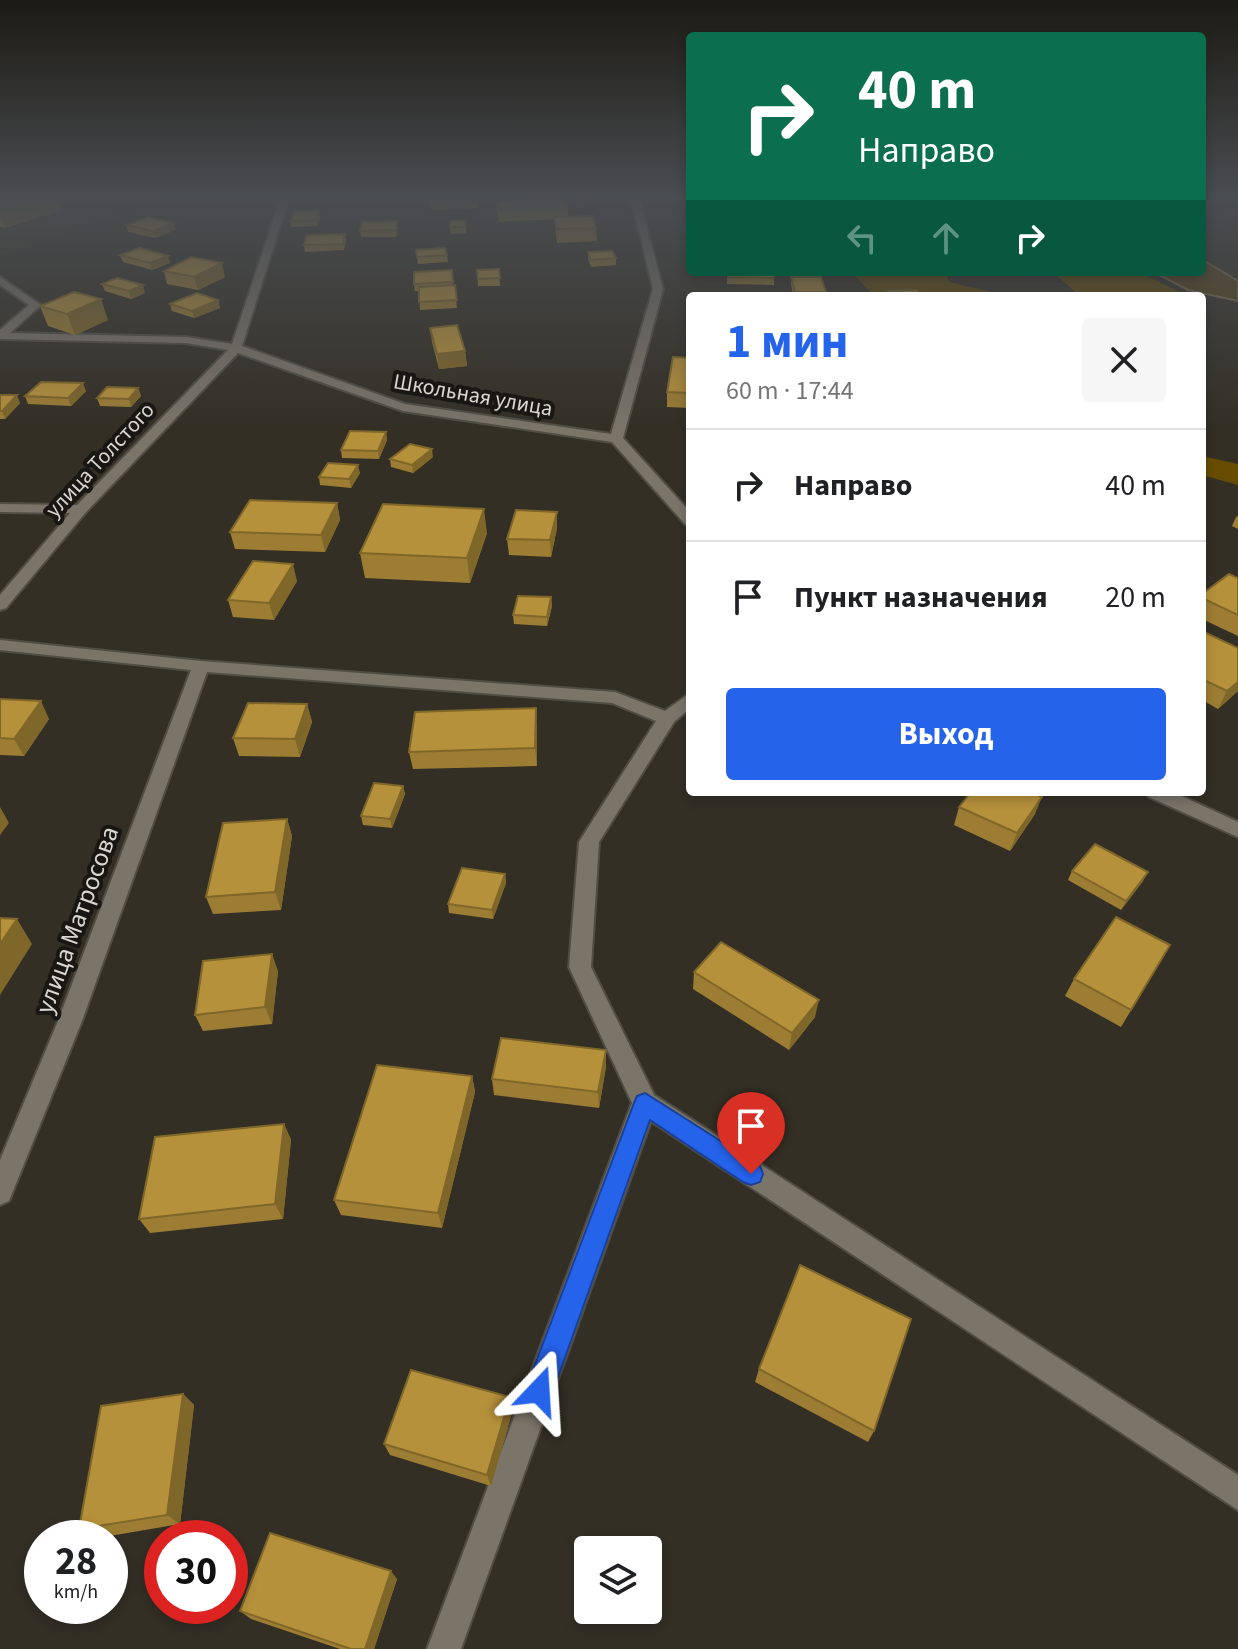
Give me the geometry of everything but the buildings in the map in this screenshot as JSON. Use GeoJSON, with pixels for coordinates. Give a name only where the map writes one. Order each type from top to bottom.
{"type":"FeatureCollection","features":[{"type":"Feature","properties":{"kind":"street"},"geometry":{"type":"LineString","coordinates":[[236,348],[260,275]]}},
{"type":"Feature","properties":{"kind":"street"},"geometry":{"type":"LineString","coordinates":[[654,275],[658,289],[616,439],[686,517]]}},
{"type":"Feature","properties":{"kind":"street"},"geometry":{"type":"LineString","coordinates":[[0,280],[36,305],[0,336]]}},
{"type":"Feature","properties":{"kind":"street","name":"Школьная улица"},"geometry":{"type":"LineString","coordinates":[[0,336],[186,340],[236,348],[403,407],[616,439]]}},
{"type":"Feature","properties":{"kind":"street","name":"улица Толстого"},"geometry":{"type":"LineString","coordinates":[[0,605],[81,509],[236,348]]}},
{"type":"Feature","properties":{"kind":"street"},"geometry":{"type":"LineString","coordinates":[[0,508],[81,509]]}},
{"type":"Feature","properties":{"kind":"street"},"geometry":{"type":"LineString","coordinates":[[0,645],[201,666],[615,698],[667,718]]}},
{"type":"Feature","properties":{"kind":"street","name":"улица Матросова"},"geometry":{"type":"LineString","coordinates":[[0,1192],[70,1021],[201,666]]}},
{"type":"Feature","properties":{"kind":"street"},"geometry":{"type":"LineString","coordinates":[[686,702],[667,718],[589,842],[580,967],[645,1103],[1238,1494]]}},
{"type":"Feature","properties":{"kind":"street"},"geometry":{"type":"LineString","coordinates":[[1165,796],[1238,830]]}},
{"type":"Feature","properties":{"kind":"street"},"geometry":{"type":"LineString","coordinates":[[444,1649],[645,1103]]}},
{"type":"Feature","properties":{"kind":"shaded area"},"geometry":{"type":"Polygon","coordinates":[[[1228,275],[1238,281],[1238,301],[1206,292],[1188,290],[1162,276],[1228,275]]]}},
{"type":"Feature","properties":{"kind":"shaded area"},"geometry":{"type":"Polygon","coordinates":[[[855,276],[947,276],[949,282],[991,292],[870,292],[855,276]]]}},
{"type":"Feature","properties":{"kind":"shaded area"},"geometry":{"type":"Polygon","coordinates":[[[1057,276],[1146,276],[1180,292],[1075,292],[1057,276]]]}},
{"type":"Feature","properties":{"kind":"shaded area"},"geometry":{"type":"Polygon","coordinates":[[[1206,457],[1238,464],[1238,485],[1206,476],[1206,457]]]}},
{"type":"Feature","properties":{"kind":"route"},"geometry":{"type":"LineString","coordinates":[[539,1391],[645,1103],[751,1174]]}}]}
